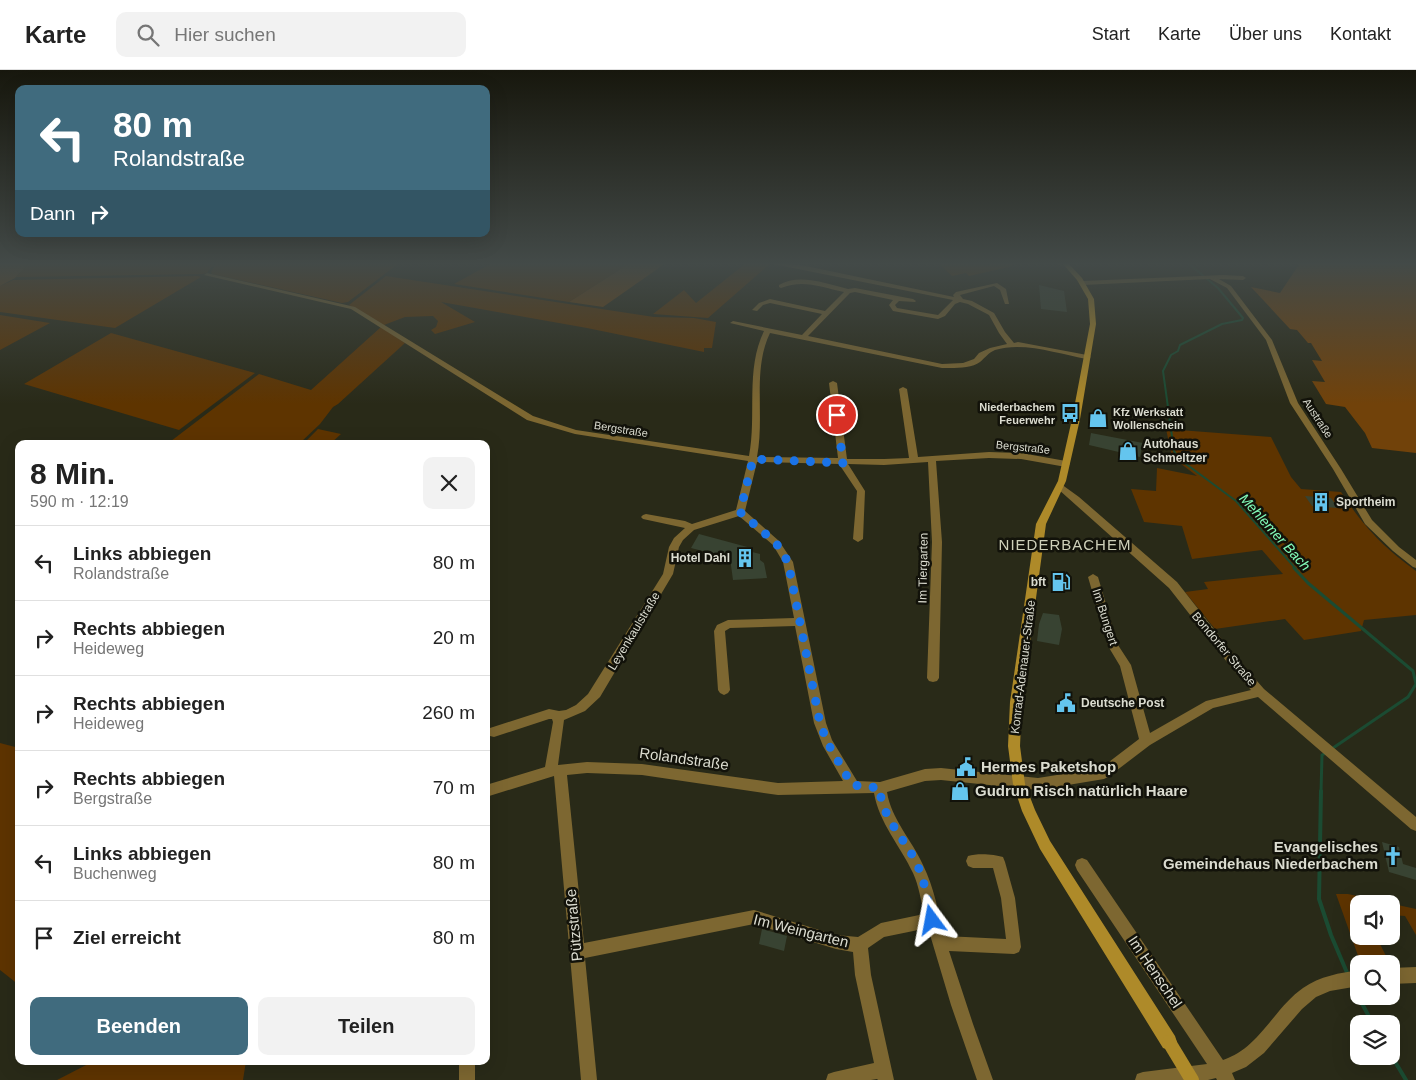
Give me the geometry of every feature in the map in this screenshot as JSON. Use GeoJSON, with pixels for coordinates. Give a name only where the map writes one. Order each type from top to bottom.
{"type":"FeatureCollection","features":[{"type":"Feature","properties":{"kind":"main road","name":"Konrad-Adenauer-Straße"},"geometry":{"type":"LineString","coordinates":[[1093,310],[1091,338],[1066,464],[1060,487],[1041,524],[1016,702],[1014,746],[1019,784],[1028,811],[1046,845],[1192,1080]]}},
{"type":"Feature","properties":{"kind":"street","name":"Bergstraße"},"geometry":{"type":"LineString","coordinates":[[356,310],[530,418],[545,424],[608,438],[753,459],[843,463],[989,455],[1021,456],[1066,464]]}},
{"type":"Feature","properties":{"kind":"street"},"geometry":{"type":"LineString","coordinates":[[813,310],[826,313]]}},
{"type":"Feature","properties":{"kind":"street"},"geometry":{"type":"LineString","coordinates":[[803,338],[829,310]]}},
{"type":"Feature","properties":{"kind":"street"},"geometry":{"type":"LineString","coordinates":[[896,310],[938,317],[947,310]]}},
{"type":"Feature","properties":{"kind":"street"},"geometry":{"type":"LineString","coordinates":[[986,310],[992,314],[1002,333],[1011,344]]}},
{"type":"Feature","properties":{"kind":"street","name":"Austraße"},"geometry":{"type":"LineString","coordinates":[[1246,310],[1269,340],[1294,403],[1337,469],[1368,522],[1416,565]]}},
{"type":"Feature","properties":{"kind":"street"},"geometry":{"type":"LineString","coordinates":[[733,324],[942,366],[963,365],[977,361],[982,354],[992,349],[1011,344],[1032,346],[1086,357]]}},
{"type":"Feature","properties":{"kind":"street"},"geometry":{"type":"LineString","coordinates":[[740,512],[753,459],[757,428],[757,364],[762,342],[768,330]]}},
{"type":"Feature","properties":{"kind":"street"},"geometry":{"type":"LineString","coordinates":[[833,383],[843,463],[861,491],[858,539]]}},
{"type":"Feature","properties":{"kind":"street"},"geometry":{"type":"LineString","coordinates":[[903,389],[914,460]]}},
{"type":"Feature","properties":{"kind":"street","name":"Im Tiergarten"},"geometry":{"type":"LineString","coordinates":[[932,458],[937,542],[933,678]]}},
{"type":"Feature","properties":{"kind":"street","name":"Bondorfer Straße"},"geometry":{"type":"LineString","coordinates":[[1060,487],[1173,585],[1231,659],[1260,692],[1318,739],[1416,825]]}},
{"type":"Feature","properties":{"kind":"street"},"geometry":{"type":"LineString","coordinates":[[646,517],[685,524],[691,528],[740,512]]}},
{"type":"Feature","properties":{"kind":"street"},"geometry":{"type":"LineString","coordinates":[[740,512],[776,543],[788,562],[820,723],[827,742],[852,785]]}},
{"type":"Feature","properties":{"kind":"street","name":"Leyenkaulstraße"},"geometry":{"type":"LineString","coordinates":[[494,732],[549,714],[557,717],[576,710],[596,694],[668,574],[676,542],[691,528]]}},
{"type":"Feature","properties":{"kind":"street","name":"Im Bungert"},"geometry":{"type":"LineString","coordinates":[[1093,577],[1113,646],[1125,665],[1146,741]]}},
{"type":"Feature","properties":{"kind":"street"},"geometry":{"type":"LineString","coordinates":[[724,690],[719,631],[721,628],[728,624],[801,622]]}},
{"type":"Feature","properties":{"kind":"street"},"geometry":{"type":"LineString","coordinates":[[985,1080],[962,1019],[917,864],[884,808],[880,797],[880,788],[925,775],[941,774],[1019,784],[1038,784],[1104,773],[1146,741],[1210,704],[1260,692]]}},
{"type":"Feature","properties":{"kind":"street"},"geometry":{"type":"LineString","coordinates":[[556,771],[559,722],[557,717]]}},
{"type":"Feature","properties":{"kind":"street","name":"Rolandstraße"},"geometry":{"type":"LineString","coordinates":[[490,790],[556,771],[626,768],[779,789],[816,789],[852,785],[880,788]]}},
{"type":"Feature","properties":{"kind":"street","name":"Pützstraße"},"geometry":{"type":"LineString","coordinates":[[556,771],[577,952],[589,1080]]}},
{"type":"Feature","properties":{"kind":"street"},"geometry":{"type":"LineString","coordinates":[[939,943],[1014,946],[1008,898],[998,862],[973,861]]}},
{"type":"Feature","properties":{"kind":"street","name":"Im Henschel"},"geometry":{"type":"LineString","coordinates":[[1082,865],[1224,1075]]}},
{"type":"Feature","properties":{"kind":"street","name":"Im Weingarten"},"geometry":{"type":"LineString","coordinates":[[577,952],[754,917],[836,942],[860,945],[881,930],[932,920]]}},
{"type":"Feature","properties":{"kind":"street"},"geometry":{"type":"LineString","coordinates":[[834,1080],[884,1074],[863,975],[860,945]]}},
{"type":"Feature","properties":{"kind":"street"},"geometry":{"type":"LineString","coordinates":[[1400,976],[1416,975]]}},
{"type":"Feature","properties":{"kind":"street"},"geometry":{"type":"LineString","coordinates":[[1143,1080],[1224,1075],[1262,1045],[1306,996],[1328,984],[1350,979]]}},
{"type":"Feature","properties":{"kind":"street"},"geometry":{"type":"LineString","coordinates":[[467,1065],[467,1080]]}},
{"type":"Feature","properties":{"kind":"shaded area"},"geometry":{"type":"Polygon","coordinates":[[[0,310],[145,310],[115,328],[0,312],[0,310]]]}},
{"type":"Feature","properties":{"kind":"shaded area"},"geometry":{"type":"Polygon","coordinates":[[[358,310],[455,310],[475,322],[435,334],[431,330],[436,327],[438,321],[433,316],[405,317],[384,325],[358,310]]]}},
{"type":"Feature","properties":{"kind":"shaded area"},"geometry":{"type":"Polygon","coordinates":[[[487,310],[609,310],[654,317],[694,318],[716,322],[712,348],[704,348],[704,352],[487,310]]]}},
{"type":"Feature","properties":{"kind":"shaded area"},"geometry":{"type":"Polygon","coordinates":[[[658,310],[717,310],[708,318],[653,314],[658,310]]]}},
{"type":"Feature","properties":{"kind":"shaded area"},"geometry":{"type":"Polygon","coordinates":[[[1272,310],[1416,310],[1416,453],[1372,448],[1365,433],[1345,407],[1326,404],[1312,381],[1325,382],[1312,360],[1322,361],[1311,343],[1308,343],[1297,330],[1290,329],[1272,310]]]}},
{"type":"Feature","properties":{"kind":"shaded area"},"geometry":{"type":"Polygon","coordinates":[[[0,315],[50,323],[0,350],[0,315]]]}},
{"type":"Feature","properties":{"kind":"shaded area"},"geometry":{"type":"Polygon","coordinates":[[[381,327],[405,343],[333,407],[320,424],[303,440],[172,440],[259,374],[311,390],[381,327]]]}},
{"type":"Feature","properties":{"kind":"shaded area"},"geometry":{"type":"Polygon","coordinates":[[[111,333],[255,373],[179,430],[24,384],[111,333]]]}},
{"type":"Feature","properties":{"kind":"shaded area"},"geometry":{"type":"Polygon","coordinates":[[[318,429],[341,434],[334,440],[307,440],[318,429]]]}},
{"type":"Feature","properties":{"kind":"shaded area"},"geometry":{"type":"Polygon","coordinates":[[[1166,429],[1271,437],[1291,477],[1301,489],[1341,492],[1374,535],[1416,571],[1416,615],[1364,620],[1361,631],[1304,640],[1285,619],[1215,629],[1185,592],[1208,589],[1204,582],[1283,574],[1262,550],[1192,559],[1182,526],[1144,522],[1131,489],[1156,491],[1157,468],[1197,476],[1172,457],[1166,429]]]}},
{"type":"Feature","properties":{"kind":"shaded area"},"geometry":{"type":"Polygon","coordinates":[[[0,743],[15,747],[15,982],[0,970],[0,743]]]}},
{"type":"Feature","properties":{"kind":"shaded area"},"geometry":{"type":"Polygon","coordinates":[[[1336,894],[1353,895],[1350,895],[1350,933],[1336,894]]]}},
{"type":"Feature","properties":{"kind":"shaded area"},"geometry":{"type":"Polygon","coordinates":[[[1400,905],[1416,909],[1416,935],[1405,916],[1400,916],[1400,905]]]}},
{"type":"Feature","properties":{"kind":"shaded area"},"geometry":{"type":"Polygon","coordinates":[[[1354,945],[1380,945],[1386,955],[1358,955],[1354,945]]]}},
{"type":"Feature","properties":{"kind":"shaded area"},"geometry":{"type":"Polygon","coordinates":[[[86,1065],[245,1065],[243,1080],[57,1080],[86,1065]]]}},
{"type":"Feature","properties":{"kind":"building","name":"Autohaus Schmeltzer"},"geometry":{"type":"Polygon","coordinates":[[[1091,433],[1143,443],[1140,457],[1089,445],[1091,433]]]}},
{"type":"Feature","properties":{"kind":"building"},"geometry":{"type":"Polygon","coordinates":[[[1024,445],[1049,450],[1048,456],[1023,451],[1024,445]]]}},
{"type":"Feature","properties":{"kind":"building","name":"Sportheim"},"geometry":{"type":"Polygon","coordinates":[[[1305,496],[1331,498],[1338,508],[1312,506],[1305,496]]]}},
{"type":"Feature","properties":{"kind":"building","name":"Hotel Dahl"},"geometry":{"type":"Polygon","coordinates":[[[699,534],[751,548],[752,552],[760,554],[760,560],[764,563],[767,578],[733,580],[730,558],[691,548],[699,534]]]}},
{"type":"Feature","properties":{"kind":"building"},"geometry":{"type":"Polygon","coordinates":[[[1043,613],[1059,615],[1062,629],[1059,645],[1037,641],[1039,624],[1043,613]]]}},
{"type":"Feature","properties":{"kind":"building","name":"Evangelisches Gemeindehaus Niederbachem"},"geometry":{"type":"Polygon","coordinates":[[[1382,842],[1399,847],[1403,864],[1416,868],[1416,880],[1389,872],[1382,842]]]}},
{"type":"Feature","properties":{"kind":"building"},"geometry":{"type":"Polygon","coordinates":[[[762,929],[787,936],[784,951],[759,944],[762,929]]]}},
{"type":"Feature","properties":{"kind":"waterway","name":"Mehlemer Bach"},"geometry":{"type":"LineString","coordinates":[[1236,310],[1243,318],[1242,320],[1222,324],[1180,345],[1178,351],[1171,355],[1163,371],[1174,451],[1178,458],[1236,501],[1296,569]]}},
{"type":"Feature","properties":{"kind":"waterway","name":"Mehlemer Bach"},"geometry":{"type":"LineString","coordinates":[[1294,568],[1308,583],[1413,671],[1416,684],[1408,697],[1333,748]]}},
{"type":"Feature","properties":{"kind":"waterway","name":"Mehlemer Bach"},"geometry":{"type":"LineString","coordinates":[[1321,792],[1322,755],[1326,753]]}},
{"type":"Feature","properties":{"kind":"waterway","name":"Mehlemer Bach"},"geometry":{"type":"LineString","coordinates":[[1321,791],[1319,899],[1331,935],[1348,975]]}},
{"type":"Feature","properties":{"kind":"waterway","name":"Mehlemer Bach"},"geometry":{"type":"LineString","coordinates":[[1363,1005],[1368,1015]]}},
{"type":"Feature","properties":{"kind":"waterway","name":"Mehlemer Bach"},"geometry":{"type":"LineString","coordinates":[[1397,1065],[1406,1080]]}},
{"type":"Feature","properties":{"kind":"place","name":"Niederbachem Feuerwehr"},"geometry":{"type":"Point","coordinates":[1070,413]}},
{"type":"Feature","properties":{"kind":"place","name":"Kfz Werkstatt Wollenschein"},"geometry":{"type":"Point","coordinates":[1098,418]}},
{"type":"Feature","properties":{"kind":"place","name":"Autohaus Schmeltzer"},"geometry":{"type":"Point","coordinates":[1128,451]}},
{"type":"Feature","properties":{"kind":"place","name":"Sportheim"},"geometry":{"type":"Point","coordinates":[1321,502]}},
{"type":"Feature","properties":{"kind":"place","name":"Hotel Dahl"},"geometry":{"type":"Point","coordinates":[745,558]}},
{"type":"Feature","properties":{"kind":"place","name":"bft"},"geometry":{"type":"Point","coordinates":[1061,582]}},
{"type":"Feature","properties":{"kind":"place","name":"Deutsche Post"},"geometry":{"type":"Point","coordinates":[1066,703]}},
{"type":"Feature","properties":{"kind":"place","name":"Hermes Paketshop"},"geometry":{"type":"Point","coordinates":[966,767]}},
{"type":"Feature","properties":{"kind":"place","name":"Gudrun Risch natürlich Haare"},"geometry":{"type":"Point","coordinates":[960,791]}},
{"type":"Feature","properties":{"kind":"place","name":"Evangelisches Gemeindehaus Niederbachem"},"geometry":{"type":"Point","coordinates":[1393,856]}},
{"type":"Feature","properties":{"kind":"district","name":"NIEDERBACHEM"},"geometry":{"type":"Point","coordinates":[1065,545]}},
{"type":"Feature","properties":{"kind":"route"},"geometry":{"type":"LineString","coordinates":[[837,415],[843,463],[753,459],[740,512],[776,543],[788,562],[803,632],[811,684],[820,723],[827,742],[852,785],[880,788],[880,797],[884,808],[917,864],[932,920]]}}]}
